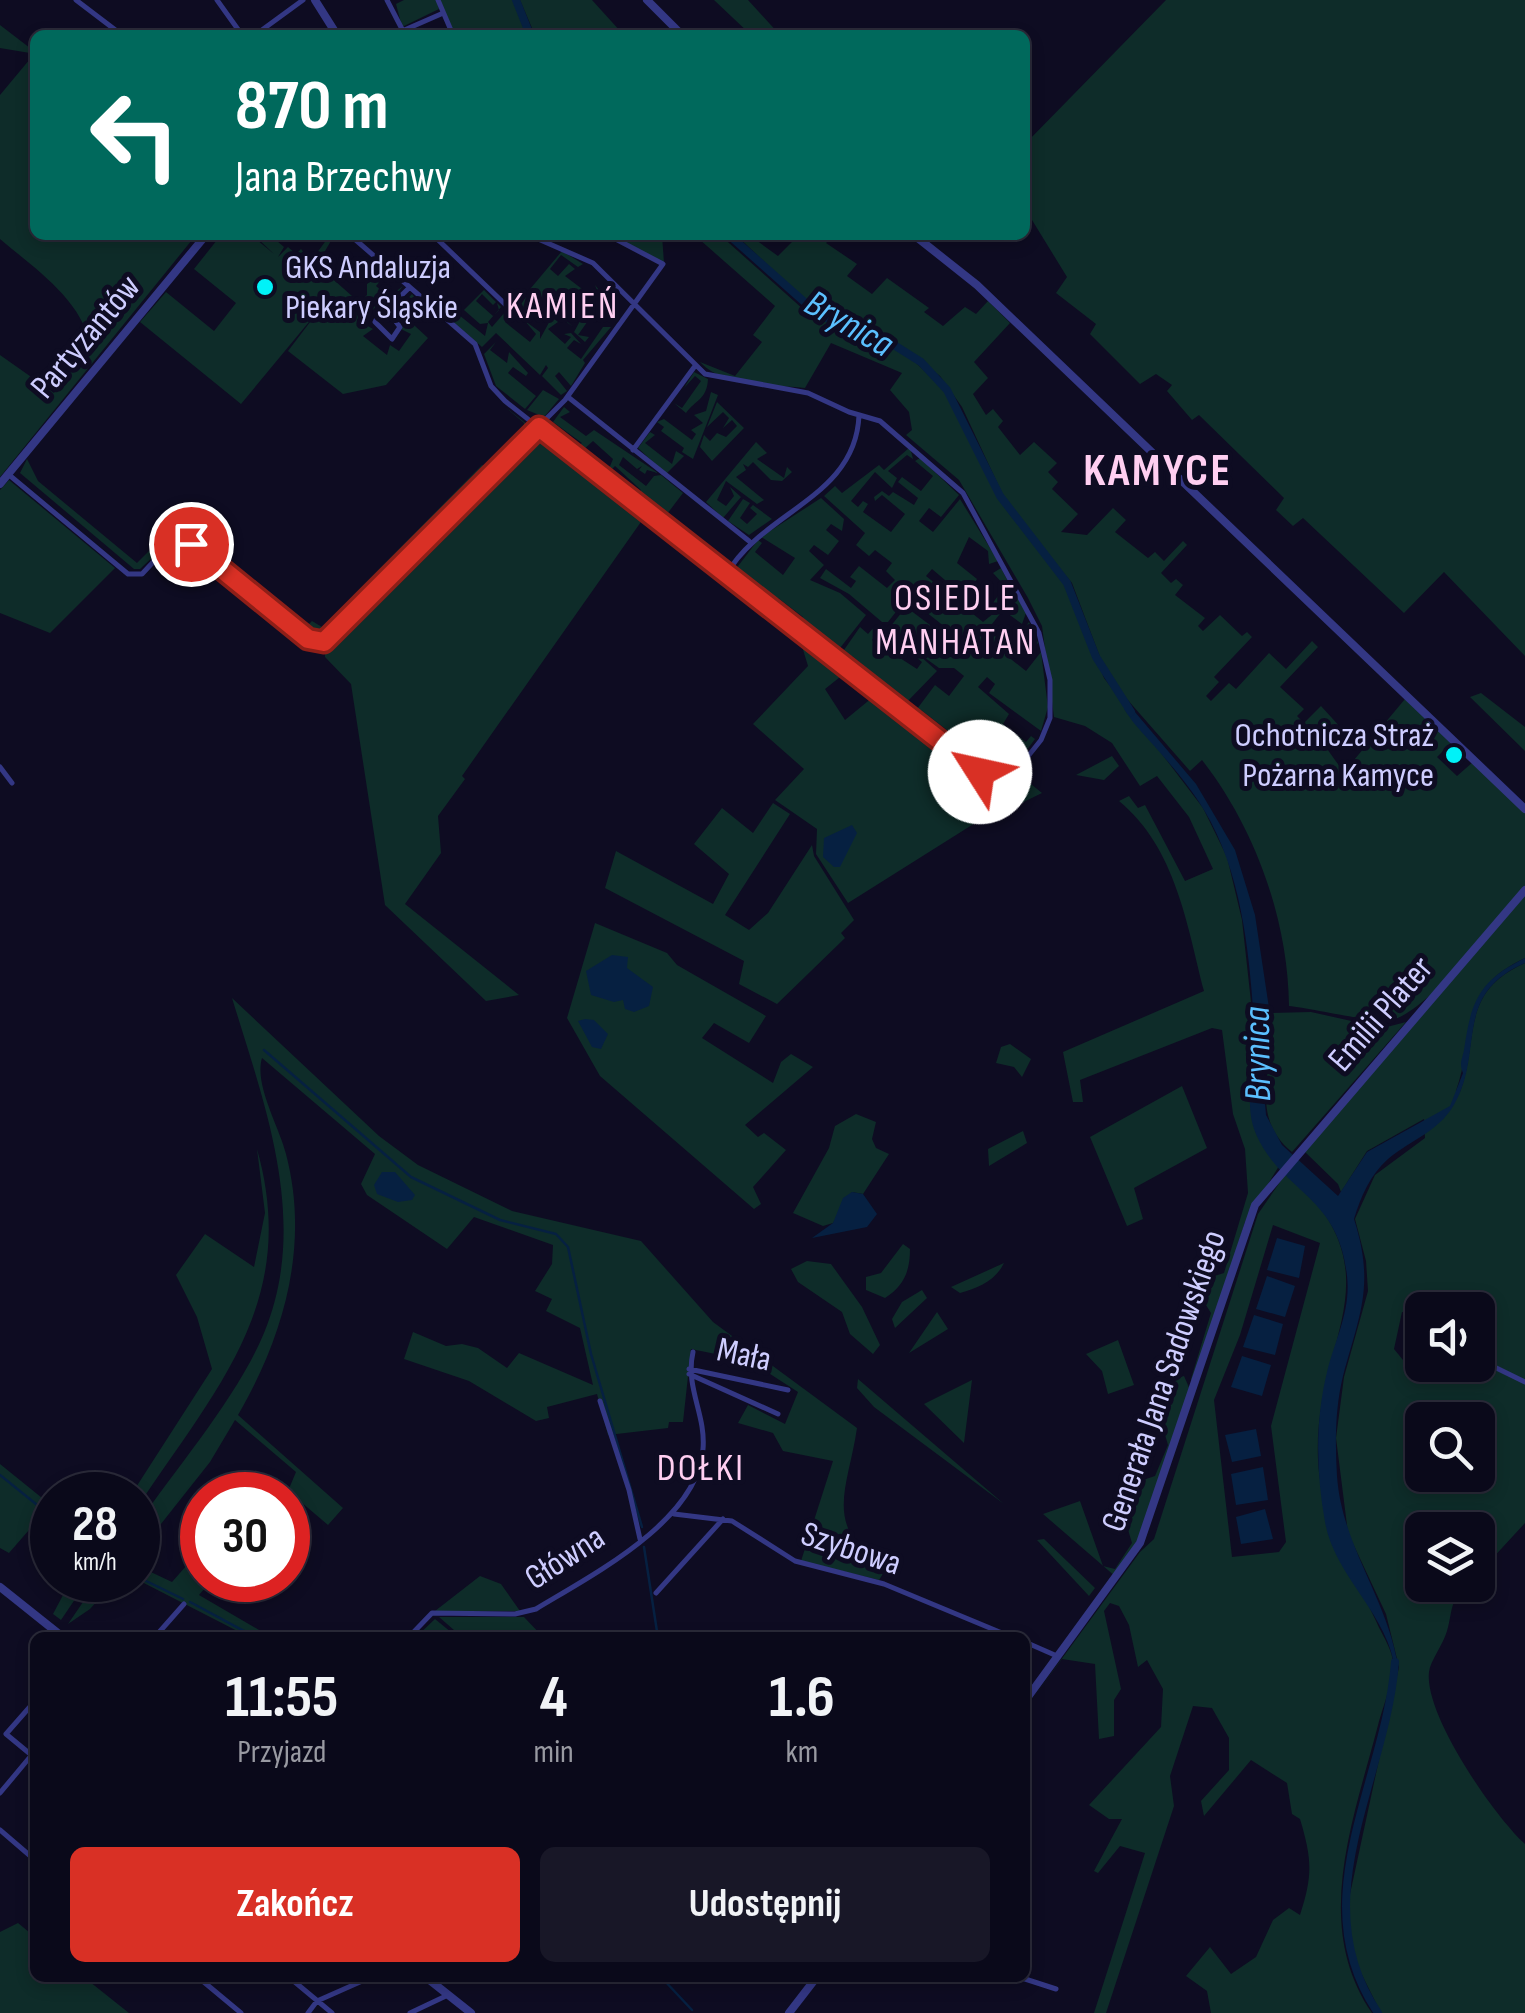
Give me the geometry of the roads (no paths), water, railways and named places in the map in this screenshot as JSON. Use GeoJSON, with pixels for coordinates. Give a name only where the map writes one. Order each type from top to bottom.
{"type":"FeatureCollection","features":[{"type":"Feature","properties":{"kind":"street"},"geometry":{"type":"LineString","coordinates":[[76,0],[115,30]]}},
{"type":"Feature","properties":{"kind":"street"},"geometry":{"type":"LineString","coordinates":[[218,0],[239,30]]}},
{"type":"Feature","properties":{"kind":"street"},"geometry":{"type":"LineString","coordinates":[[262,30],[303,0]]}},
{"type":"Feature","properties":{"kind":"street"},"geometry":{"type":"LineString","coordinates":[[314,0],[334,30]]}},
{"type":"Feature","properties":{"kind":"street"},"geometry":{"type":"LineString","coordinates":[[387,0],[402,30]]}},
{"type":"Feature","properties":{"kind":"street"},"geometry":{"type":"LineString","coordinates":[[438,0],[451,30]]}},
{"type":"Feature","properties":{"kind":"street"},"geometry":{"type":"LineString","coordinates":[[647,0],[677,30]]}},
{"type":"Feature","properties":{"kind":"street"},"geometry":{"type":"LineString","coordinates":[[405,30],[442,14]]}},
{"type":"Feature","properties":{"kind":"street","name":"Partyzantów"},"geometry":{"type":"LineString","coordinates":[[0,484],[202,240]]}},
{"type":"Feature","properties":{"kind":"street"},"geometry":{"type":"LineString","coordinates":[[356,240],[475,344],[497,394],[971,769],[1002,774],[1016,768],[1035,748],[1050,718],[1050,680],[1043,646],[963,493],[887,424],[813,394],[723,380],[695,366],[620,285],[584,256],[542,240]]}},
{"type":"Feature","properties":{"kind":"street"},"geometry":{"type":"LineString","coordinates":[[438,240],[510,309]]}},
{"type":"Feature","properties":{"kind":"street"},"geometry":{"type":"LineString","coordinates":[[8,474],[128,574],[142,574],[170,544],[185,541],[318,643],[336,632],[568,397],[596,351],[636,306],[663,264],[617,240]]}},
{"type":"Feature","properties":{"kind":"street"},"geometry":{"type":"LineString","coordinates":[[920,240],[977,285],[1525,808]]}},
{"type":"Feature","properties":{"kind":"street"},"geometry":{"type":"LineString","coordinates":[[386,310],[400,327],[392,339],[374,324],[386,310],[410,288]]}},
{"type":"Feature","properties":{"kind":"street"},"geometry":{"type":"LineString","coordinates":[[632,450],[695,366]]}},
{"type":"Feature","properties":{"kind":"street"},"geometry":{"type":"LineString","coordinates":[[568,397],[749,541]]}},
{"type":"Feature","properties":{"kind":"street"},"geometry":{"type":"LineString","coordinates":[[726,575],[749,541],[834,481],[852,446],[858,415]]}},
{"type":"Feature","properties":{"kind":"street"},"geometry":{"type":"LineString","coordinates":[[0,767],[12,783]]}},
{"type":"Feature","properties":{"kind":"street","name":"Emilii Plater"},"geometry":{"type":"LineString","coordinates":[[1278,1174],[1525,890]]}},
{"type":"Feature","properties":{"kind":"street","name":"Generała Jana Sadowskiego"},"geometry":{"type":"LineString","coordinates":[[1030,1695],[1140,1543],[1248,1218],[1278,1174]]}},
{"type":"Feature","properties":{"kind":"street","name":"Główna"},"geometry":{"type":"LineString","coordinates":[[684,1512],[703,1449],[702,1418],[689,1371],[693,1352]]}},
{"type":"Feature","properties":{"kind":"street"},"geometry":{"type":"LineString","coordinates":[[1495,1367],[1525,1382]]}},
{"type":"Feature","properties":{"kind":"street"},"geometry":{"type":"LineString","coordinates":[[689,1371],[778,1414]]}},
{"type":"Feature","properties":{"kind":"street","name":"Mała"},"geometry":{"type":"LineString","coordinates":[[689,1371],[788,1390]]}},
{"type":"Feature","properties":{"kind":"street"},"geometry":{"type":"LineString","coordinates":[[600,1400],[640,1539]]}},
{"type":"Feature","properties":{"kind":"street","name":"Główna"},"geometry":{"type":"LineString","coordinates":[[414,1632],[432,1612],[515,1614],[536,1609],[640,1539],[684,1502]]}},
{"type":"Feature","properties":{"kind":"street","name":"Szybowa"},"geometry":{"type":"LineString","coordinates":[[674,1514],[684,1512],[740,1524],[794,1561],[884,1584],[1000,1632]]}},
{"type":"Feature","properties":{"kind":"street"},"geometry":{"type":"LineString","coordinates":[[656,1593],[723,1519]]}},
{"type":"Feature","properties":{"kind":"street"},"geometry":{"type":"LineString","coordinates":[[0,1587],[56,1632]]}},
{"type":"Feature","properties":{"kind":"street"},"geometry":{"type":"LineString","coordinates":[[159,1632],[184,1604]]}},
{"type":"Feature","properties":{"kind":"street"},"geometry":{"type":"LineString","coordinates":[[1030,1644],[1059,1657]]}},
{"type":"Feature","properties":{"kind":"street"},"geometry":{"type":"LineString","coordinates":[[30,1707],[6,1734],[30,1752]]}},
{"type":"Feature","properties":{"kind":"street"},"geometry":{"type":"LineString","coordinates":[[0,1793],[30,1759]]}},
{"type":"Feature","properties":{"kind":"street"},"geometry":{"type":"LineString","coordinates":[[0,1830],[30,1856]]}},
{"type":"Feature","properties":{"kind":"street"},"geometry":{"type":"LineString","coordinates":[[1030,1980],[1056,1988]]}},
{"type":"Feature","properties":{"kind":"street"},"geometry":{"type":"LineString","coordinates":[[204,1982],[241,2013]]}},
{"type":"Feature","properties":{"kind":"street"},"geometry":{"type":"LineString","coordinates":[[295,1982],[332,2013]]}},
{"type":"Feature","properties":{"kind":"street"},"geometry":{"type":"LineString","coordinates":[[308,2013],[318,2001],[360,1982]]}},
{"type":"Feature","properties":{"kind":"street"},"geometry":{"type":"LineString","coordinates":[[432,1982],[470,2013]]}},
{"type":"Feature","properties":{"kind":"street"},"geometry":{"type":"LineString","coordinates":[[789,2013],[813,1982]]}},
{"type":"Feature","properties":{"kind":"street"},"geometry":{"type":"LineString","coordinates":[[410,2013],[448,1995]]}},
{"type":"Feature","properties":{"kind":"water"},"geometry":{"type":"Polygon","coordinates":[[[1129,705],[1196,784],[1235,850],[1255,915],[1269,1008],[1263,1080],[1266,1115],[1282,1145],[1338,1196],[1367,1152],[1450,1106],[1463,1073],[1461,1062],[1474,1006],[1497,975],[1525,958],[1525,963],[1488,990],[1479,1006],[1464,1079],[1451,1110],[1435,1127],[1382,1165],[1367,1186],[1354,1219],[1364,1263],[1363,1299],[1338,1401],[1337,1476],[1347,1526],[1385,1617],[1398,1666],[1395,1671],[1383,1632],[1330,1542],[1322,1503],[1319,1428],[1323,1390],[1348,1289],[1342,1249],[1321,1211],[1280,1169],[1256,1134],[1250,1109],[1255,1048],[1251,978],[1243,920],[1228,863],[1204,810],[1180,775],[1133,722],[1124,709],[1129,705]]]}},
{"type":"Feature","properties":{"kind":"water"},"geometry":{"type":"Polygon","coordinates":[[[852,825],[857,833],[840,867],[834,867],[823,857],[824,838],[852,825]]]}},
{"type":"Feature","properties":{"kind":"water"},"geometry":{"type":"Polygon","coordinates":[[[612,955],[628,957],[627,968],[653,987],[649,1006],[634,1012],[625,1009],[623,1000],[614,1002],[591,995],[586,971],[612,955]]]}},
{"type":"Feature","properties":{"kind":"water"},"geometry":{"type":"Polygon","coordinates":[[[594,1020],[608,1034],[601,1049],[592,1047],[578,1021],[594,1020]]]}},
{"type":"Feature","properties":{"kind":"water"},"geometry":{"type":"Polygon","coordinates":[[[382,1172],[395,1172],[415,1195],[412,1200],[398,1202],[377,1194],[374,1185],[382,1172]]]}},
{"type":"Feature","properties":{"kind":"water"},"geometry":{"type":"Polygon","coordinates":[[[852,1192],[863,1194],[877,1214],[867,1227],[812,1238],[833,1223],[843,1198],[852,1192]]]}},
{"type":"Feature","properties":{"kind":"water"},"geometry":{"type":"Polygon","coordinates":[[[1277,1238],[1305,1246],[1299,1278],[1267,1270],[1277,1238]]]}},
{"type":"Feature","properties":{"kind":"water"},"geometry":{"type":"Polygon","coordinates":[[[1267,1276],[1295,1286],[1285,1317],[1256,1309],[1267,1276]]]}},
{"type":"Feature","properties":{"kind":"water"},"geometry":{"type":"Polygon","coordinates":[[[1254,1315],[1283,1324],[1275,1355],[1243,1347],[1254,1315]]]}},
{"type":"Feature","properties":{"kind":"water"},"geometry":{"type":"Polygon","coordinates":[[[1242,1356],[1271,1365],[1262,1396],[1231,1387],[1242,1356]]]}},
{"type":"Feature","properties":{"kind":"water"},"geometry":{"type":"Polygon","coordinates":[[[1256,1429],[1261,1456],[1232,1462],[1225,1435],[1256,1429]]]}},
{"type":"Feature","properties":{"kind":"water"},"geometry":{"type":"Polygon","coordinates":[[[1263,1467],[1268,1500],[1236,1505],[1231,1474],[1263,1467]]]}},
{"type":"Feature","properties":{"kind":"water"},"geometry":{"type":"Polygon","coordinates":[[[1265,1509],[1273,1539],[1241,1544],[1236,1517],[1265,1509]]]}},
{"type":"Feature","properties":{"kind":"waterway","name":"Brynica"},"geometry":{"type":"LineString","coordinates":[[516,0],[528,30]]}},
{"type":"Feature","properties":{"kind":"waterway","name":"Brynica"},"geometry":{"type":"LineString","coordinates":[[735,240],[809,306],[826,318],[886,340],[921,362],[947,390],[1000,496],[1067,583],[1096,657],[1131,712]]}},
{"type":"Feature","properties":{"kind":"waterway"},"geometry":{"type":"LineString","coordinates":[[264,1050],[411,1177],[500,1220],[556,1234],[568,1247],[591,1354],[642,1527]]}},
{"type":"Feature","properties":{"kind":"waterway"},"geometry":{"type":"LineString","coordinates":[[0,1475],[30,1499]]}},
{"type":"Feature","properties":{"kind":"waterway"},"geometry":{"type":"LineString","coordinates":[[644,1547],[657,1632]]}},
{"type":"Feature","properties":{"kind":"waterway"},"geometry":{"type":"LineString","coordinates":[[160,1588],[180,1598]]}},
{"type":"Feature","properties":{"kind":"waterway"},"geometry":{"type":"LineString","coordinates":[[190,1602],[246,1632]]}},
{"type":"Feature","properties":{"kind":"waterway","name":"Brynica"},"geometry":{"type":"LineString","coordinates":[[1378,2013],[1356,1970],[1347,1927],[1347,1884],[1354,1840],[1389,1707],[1395,1662]]}},
{"type":"Feature","properties":{"kind":"waterway"},"geometry":{"type":"LineString","coordinates":[[666,1982],[692,2010]]}},
{"type":"Feature","properties":{"kind":"place","name":"GKS Andaluzja Piekary Śląskie"},"geometry":{"type":"Point","coordinates":[265,287]}},
{"type":"Feature","properties":{"kind":"place","name":"Ochotnicza Straż Pożarna Kamyce"},"geometry":{"type":"Point","coordinates":[1454,755]}},
{"type":"Feature","properties":{"kind":"district","name":"KAMIEŃ"},"geometry":{"type":"Point","coordinates":[563,306]}},
{"type":"Feature","properties":{"kind":"district","name":"KAMYCE"},"geometry":{"type":"Point","coordinates":[1158,471]}},
{"type":"Feature","properties":{"kind":"district","name":"OSIEDLE MANHATAN"},"geometry":{"type":"Point","coordinates":[956,620]}},
{"type":"Feature","properties":{"kind":"district","name":"DOŁKI"},"geometry":{"type":"Point","coordinates":[701,1468]}}]}
